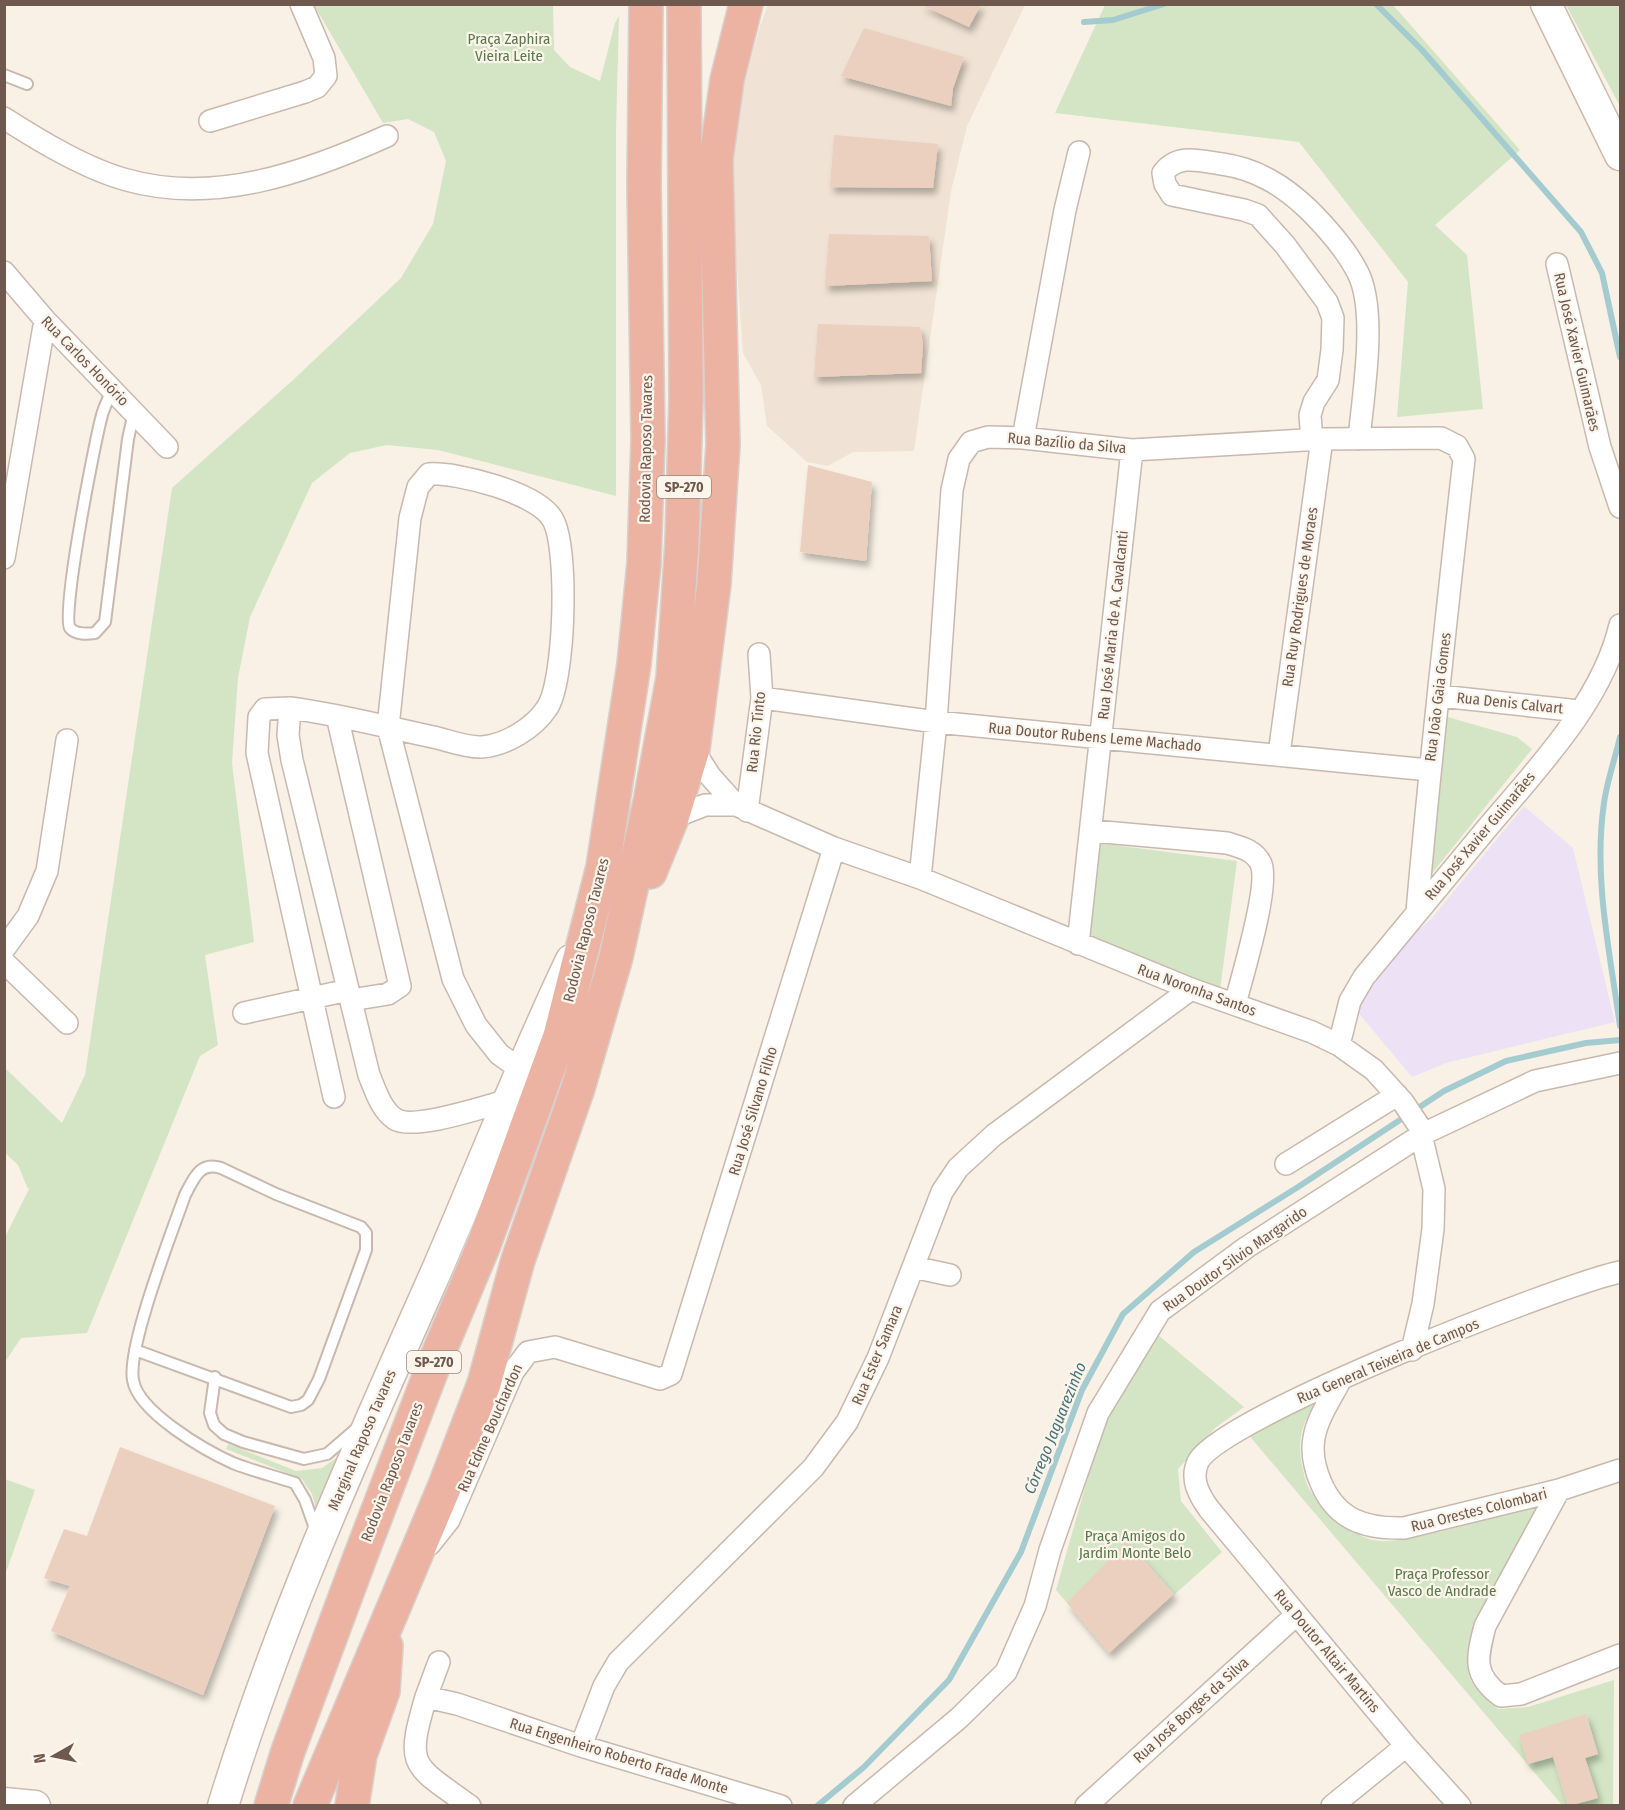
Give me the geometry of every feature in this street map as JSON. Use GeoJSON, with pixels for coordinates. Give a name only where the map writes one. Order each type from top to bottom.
{"type":"FeatureCollection","features":[{"type":"Feature","properties":{"kind":"highway","name":"Rodovia Raposo Tavares"},"geometry":{"type":"LineString","coordinates":[[271,1806],[288,1751],[374,1520],[526,1131],[560,1036],[603,867],[634,664],[644,563],[648,439],[644,184],[646,4]]}},
{"type":"Feature","properties":{"kind":"highway"},"geometry":{"type":"LineString","coordinates":[[616,957],[672,818],[693,749],[714,584],[723,445],[716,159],[727,80],[746,4]]}},
{"type":"Feature","properties":{"kind":"highway"},"geometry":{"type":"LineString","coordinates":[[684,7],[716,159]]}},
{"type":"Feature","properties":{"kind":"highway","name":"SP-270"},"geometry":{"type":"LineString","coordinates":[[310,1806],[410,1569],[484,1384],[518,1260],[578,1088],[616,957],[650,802],[674,666],[682,542],[686,400],[684,7]]}},
{"type":"Feature","properties":{"kind":"highway"},"geometry":{"type":"LineString","coordinates":[[352,1806],[360,1755],[383,1691],[388,1618]]}},
{"type":"Feature","properties":{"kind":"main road"},"geometry":{"type":"LineString","coordinates":[[1546,4],[1620,154]]}},
{"type":"Feature","properties":{"kind":"main road","name":"Marginal Raposo Tavares"},"geometry":{"type":"LineString","coordinates":[[223,1806],[273,1653],[318,1542],[521,1070],[591,917]]}},
{"type":"Feature","properties":{"kind":"main road"},"geometry":{"type":"LineString","coordinates":[[4,1803],[35,1806]]}},
{"type":"Feature","properties":{"kind":"street"},"geometry":{"type":"LineString","coordinates":[[210,121],[305,92],[317,87],[326,76],[324,58],[301,4]]}},
{"type":"Feature","properties":{"kind":"street"},"geometry":{"type":"LineString","coordinates":[[4,118],[49,146],[126,180],[171,187],[217,187],[266,181],[332,161],[387,136]]}},
{"type":"Feature","properties":{"kind":"street"},"geometry":{"type":"LineString","coordinates":[[1023,438],[1065,210],[1079,152]]}},
{"type":"Feature","properties":{"kind":"street","name":"Rua Ruy Rodrigues de Moraes"},"geometry":{"type":"LineString","coordinates":[[1279,754],[1317,440],[1310,415],[1314,402],[1328,380],[1333,318],[1327,302],[1285,245],[1258,215],[1172,195],[1165,184],[1163,173],[1170,164],[1182,159],[1226,164],[1265,176],[1293,194],[1328,229],[1358,272],[1365,302],[1367,349],[1359,439]]}},
{"type":"Feature","properties":{"kind":"street","name":"Rua José Xavier Guimarães"},"geometry":{"type":"LineString","coordinates":[[1557,264],[1600,447],[1620,507]]}},
{"type":"Feature","properties":{"kind":"street","name":"Rua Carlos Honório"},"geometry":{"type":"LineString","coordinates":[[4,272],[45,320],[167,447]]}},
{"type":"Feature","properties":{"kind":"street"},"geometry":{"type":"LineString","coordinates":[[4,558],[45,320]]}},
{"type":"Feature","properties":{"kind":"street","name":"Rua Bazílio da Silva"},"geometry":{"type":"LineString","coordinates":[[920,878],[936,722],[952,490],[959,459],[971,442],[988,437],[1023,438],[1132,450],[1317,440],[1441,438],[1457,446],[1464,459],[1461,483]]}},
{"type":"Feature","properties":{"kind":"street","name":"Rua José Maria de A. Cavalcanti"},"geometry":{"type":"LineString","coordinates":[[1078,944],[1093,831],[1132,450]]}},
{"type":"Feature","properties":{"kind":"street"},"geometry":{"type":"LineString","coordinates":[[334,1097],[257,753],[259,717],[265,709],[290,708],[388,727],[481,747],[527,730],[548,707],[557,674],[563,578],[562,555],[553,520],[538,504],[510,491],[443,473],[429,474],[418,487],[410,518],[388,727],[453,979],[476,1025],[499,1054],[521,1070]]}},
{"type":"Feature","properties":{"kind":"street","name":"Rua João Gaia Gomes"},"geometry":{"type":"LineString","coordinates":[[1417,912],[1461,483]]}},
{"type":"Feature","properties":{"kind":"street","name":"Rua José Xavier Guimarães"},"geometry":{"type":"LineString","coordinates":[[1339,1045],[1350,1001],[1364,977],[1542,762],[1601,678],[1615,646],[1620,625]]}},
{"type":"Feature","properties":{"kind":"street","name":"Rua Rio Tinto"},"geometry":{"type":"LineString","coordinates":[[742,808],[762,698],[759,654]]}},
{"type":"Feature","properties":{"kind":"street","name":"Rua Denis Calvart"},"geometry":{"type":"LineString","coordinates":[[1440,696],[1579,711]]}},
{"type":"Feature","properties":{"kind":"street","name":"Rua Doutor Rubens Leme Machado"},"geometry":{"type":"LineString","coordinates":[[762,698],[936,722],[1430,770]]}},
{"type":"Feature","properties":{"kind":"street"},"geometry":{"type":"LineString","coordinates":[[290,708],[288,735],[292,760],[369,1075],[384,1108],[396,1120],[414,1123],[509,1100]]}},
{"type":"Feature","properties":{"kind":"street"},"geometry":{"type":"LineString","coordinates":[[244,1013],[311,998],[388,994],[400,986],[337,717]]}},
{"type":"Feature","properties":{"kind":"street"},"geometry":{"type":"LineString","coordinates":[[4,949],[28,916],[47,872],[67,740]]}},
{"type":"Feature","properties":{"kind":"street","name":"Rua Noronha Santos"},"geometry":{"type":"LineString","coordinates":[[693,749],[710,776],[742,808]]}},
{"type":"Feature","properties":{"kind":"street","name":"Rua Noronha Santos"},"geometry":{"type":"LineString","coordinates":[[672,818],[705,805],[742,808],[834,848],[920,878],[1191,989],[1312,1032],[1339,1045],[1374,1070],[1400,1098],[1421,1130],[1434,1189],[1433,1229],[1424,1304],[1412,1350]]}},
{"type":"Feature","properties":{"kind":"street"},"geometry":{"type":"LineString","coordinates":[[1093,831],[1227,843],[1248,849],[1261,864],[1262,889],[1235,1004]]}},
{"type":"Feature","properties":{"kind":"street","name":"Rua José Silvano Filho"},"geometry":{"type":"LineString","coordinates":[[672,1374],[834,848]]}},
{"type":"Feature","properties":{"kind":"street"},"geometry":{"type":"LineString","coordinates":[[4,962],[67,1023]]}},
{"type":"Feature","properties":{"kind":"street","name":"Rua Ester Samara"},"geometry":{"type":"LineString","coordinates":[[581,1746],[604,1686],[618,1662],[813,1468],[847,1422],[879,1358],[942,1192],[958,1168],[994,1135],[1191,989]]}},
{"type":"Feature","properties":{"kind":"street","name":"Rua Doutor Silvio Margarido"},"geometry":{"type":"LineString","coordinates":[[854,1806],[958,1718],[1006,1671],[1035,1606],[1050,1550],[1098,1413],[1160,1311],[1246,1247],[1421,1130],[1535,1081],[1620,1063]]}},
{"type":"Feature","properties":{"kind":"street"},"geometry":{"type":"LineString","coordinates":[[1286,1164],[1400,1098]]}},
{"type":"Feature","properties":{"kind":"street"},"geometry":{"type":"LineString","coordinates":[[913,1267],[950,1275]]}},
{"type":"Feature","properties":{"kind":"street","name":"Rua General Teixeira de Campos"},"geometry":{"type":"LineString","coordinates":[[1198,1493],[1195,1474],[1198,1461],[1215,1444],[1258,1418],[1341,1379],[1501,1314],[1620,1272]]}},
{"type":"Feature","properties":{"kind":"street","name":"Rua Edme Bouchardon"},"geometry":{"type":"LineString","coordinates":[[410,1569],[448,1520],[513,1372],[522,1357],[540,1348],[555,1347],[660,1379],[672,1374]]}},
{"type":"Feature","properties":{"kind":"street","name":"Rua Orestes Colombari"},"geometry":{"type":"LineString","coordinates":[[1341,1379],[1314,1437],[1314,1467],[1327,1496],[1341,1514],[1382,1529],[1404,1528],[1559,1490],[1620,1470]]}},
{"type":"Feature","properties":{"kind":"street"},"geometry":{"type":"LineString","coordinates":[[1559,1490],[1485,1626],[1479,1649],[1479,1672],[1489,1688],[1501,1696],[1521,1694],[1620,1655]]}},
{"type":"Feature","properties":{"kind":"street","name":"Rua Doutor Altair Martins"},"geometry":{"type":"LineString","coordinates":[[1198,1493],[1296,1615],[1406,1746],[1460,1806]]}},
{"type":"Feature","properties":{"kind":"street","name":"Rua José Borges da Silva"},"geometry":{"type":"LineString","coordinates":[[1086,1806],[1296,1615]]}},
{"type":"Feature","properties":{"kind":"street"},"geometry":{"type":"LineString","coordinates":[[439,1662],[414,1735],[413,1748],[418,1764],[433,1779],[470,1806]]}},
{"type":"Feature","properties":{"kind":"street","name":"Rua Engenheiro Roberto Frade Monte"},"geometry":{"type":"LineString","coordinates":[[426,1697],[457,1704],[752,1802],[778,1805]]}},
{"type":"Feature","properties":{"kind":"street"},"geometry":{"type":"LineString","coordinates":[[1332,1806],[1406,1746]]}},
{"type":"Feature","properties":{"kind":"lane"},"geometry":{"type":"LineString","coordinates":[[4,75],[27,84]]}},
{"type":"Feature","properties":{"kind":"lane"},"geometry":{"type":"LineString","coordinates":[[112,390],[102,415],[72,571],[67,621],[71,629],[78,633],[96,633],[105,622],[128,439],[134,412]]}},
{"type":"Feature","properties":{"kind":"lane"},"geometry":{"type":"LineString","coordinates":[[135,1350],[215,1377],[291,1407],[301,1405],[308,1400],[319,1378],[366,1250],[366,1233],[361,1227],[221,1168],[211,1165],[204,1166],[195,1175],[185,1195],[135,1350],[132,1379],[136,1391],[151,1410],[204,1448],[234,1462],[295,1483],[305,1500],[318,1542]]}},
{"type":"Feature","properties":{"kind":"lane"},"geometry":{"type":"LineString","coordinates":[[215,1377],[210,1413],[214,1425],[224,1434],[291,1457],[304,1459],[327,1454],[375,1413]]}},
{"type":"Feature","properties":{"kind":"shaded area"},"geometry":{"type":"Polygon","coordinates":[[[768,5],[1025,5],[967,126],[951,191],[914,451],[853,452],[828,466],[807,462],[767,426],[761,385],[743,353],[728,147],[760,26],[768,5]]]}},
{"type":"Feature","properties":{"kind":"shaded area"},"geometry":{"type":"Polygon","coordinates":[[[1524,806],[1573,848],[1615,1022],[1446,1063],[1412,1077],[1356,1010],[1383,962],[1432,918],[1524,806]]]}},
{"type":"Feature","properties":{"kind":"green space","name":"Praça Zaphira Vieira Leite"},"geometry":{"type":"Polygon","coordinates":[[[314,5],[553,5],[554,50],[570,67],[600,81],[615,23],[619,16],[616,129],[616,496],[438,450],[387,445],[350,453],[312,483],[250,617],[238,678],[232,763],[254,942],[205,955],[218,1045],[200,1056],[87,1333],[21,1338],[5,1362],[5,1237],[30,1187],[28,1189],[18,1165],[5,1153],[5,1068],[62,1123],[85,1075],[172,488],[293,380],[401,278],[433,224],[446,161],[434,132],[408,119],[383,123],[314,5]]]}},
{"type":"Feature","properties":{"kind":"green space"},"geometry":{"type":"Polygon","coordinates":[[[1105,5],[1393,5],[1520,150],[1435,225],[1467,255],[1483,409],[1397,417],[1408,282],[1299,142],[1055,113],[1105,5]]]}},
{"type":"Feature","properties":{"kind":"green space"},"geometry":{"type":"Polygon","coordinates":[[[1566,5],[1620,5],[1620,106],[1566,5]]]}},
{"type":"Feature","properties":{"kind":"green space"},"geometry":{"type":"Polygon","coordinates":[[[1441,715],[1517,737],[1532,749],[1429,877],[1441,715]]]}},
{"type":"Feature","properties":{"kind":"green space"},"geometry":{"type":"Polygon","coordinates":[[[1098,843],[1237,861],[1220,990],[1088,941],[1098,843]]]}},
{"type":"Feature","properties":{"kind":"green space","name":"Praça Amigos do Jardim Monte Belo"},"geometry":{"type":"Polygon","coordinates":[[[1157,1334],[1244,1407],[1215,1428],[1178,1469],[1181,1501],[1222,1552],[1109,1653],[1056,1590],[1101,1431],[1157,1334]]]}},
{"type":"Feature","properties":{"kind":"green space","name":"Praça Professor Vasco de Andrade"},"geometry":{"type":"Polygon","coordinates":[[[1323,1394],[1309,1414],[1300,1443],[1306,1483],[1324,1508],[1340,1523],[1359,1535],[1373,1540],[1406,1539],[1455,1528],[1542,1503],[1487,1612],[1470,1655],[1469,1675],[1479,1692],[1498,1709],[1528,1707],[1614,1680],[1613,1805],[1562,1805],[1246,1432],[1323,1394]]]}},
{"type":"Feature","properties":{"kind":"green space"},"geometry":{"type":"Polygon","coordinates":[[[228,1444],[296,1471],[322,1468],[342,1454],[317,1512],[312,1494],[302,1479],[226,1449],[228,1444]]]}},
{"type":"Feature","properties":{"kind":"green space"},"geometry":{"type":"Polygon","coordinates":[[[4,1479],[35,1490],[5,1575],[4,1479]]]}},
{"type":"Feature","properties":{"kind":"building"},"geometry":{"type":"Polygon","coordinates":[[[920,4],[981,4],[969,27],[920,4]]]}},
{"type":"Feature","properties":{"kind":"building"},"geometry":{"type":"Polygon","coordinates":[[[864,28],[964,57],[953,88],[951,106],[841,76],[864,28]]]}},
{"type":"Feature","properties":{"kind":"building"},"geometry":{"type":"Polygon","coordinates":[[[834,135],[938,144],[933,188],[830,187],[834,135]]]}},
{"type":"Feature","properties":{"kind":"building"},"geometry":{"type":"Polygon","coordinates":[[[829,234],[929,236],[932,281],[825,286],[829,234]]]}},
{"type":"Feature","properties":{"kind":"building"},"geometry":{"type":"Polygon","coordinates":[[[818,324],[920,327],[923,344],[921,373],[814,377],[818,324]]]}},
{"type":"Feature","properties":{"kind":"building"},"geometry":{"type":"Polygon","coordinates":[[[808,465],[872,482],[866,561],[800,552],[808,465]]]}},
{"type":"Feature","properties":{"kind":"building"},"geometry":{"type":"Polygon","coordinates":[[[120,1447],[275,1506],[203,1695],[51,1631],[70,1586],[44,1578],[64,1529],[87,1536],[120,1447]]]}},
{"type":"Feature","properties":{"kind":"building"},"geometry":{"type":"Polygon","coordinates":[[[1127,1541],[1174,1594],[1109,1653],[1067,1603],[1127,1541]]]}},
{"type":"Feature","properties":{"kind":"building"},"geometry":{"type":"Polygon","coordinates":[[[1586,1714],[1598,1754],[1585,1758],[1598,1798],[1568,1806],[1553,1757],[1528,1764],[1519,1735],[1586,1714]]]}},
{"type":"Feature","properties":{"kind":"waterway"},"geometry":{"type":"LineString","coordinates":[[1084,22],[1113,20],[1164,4]]}},
{"type":"Feature","properties":{"kind":"waterway"},"geometry":{"type":"LineString","coordinates":[[1376,4],[1422,50],[1581,232],[1602,273],[1620,357]]}},
{"type":"Feature","properties":{"kind":"waterway"},"geometry":{"type":"LineString","coordinates":[[1620,737],[1604,803],[1600,859],[1604,915],[1620,1026]]}},
{"type":"Feature","properties":{"kind":"waterway","name":"Córrego Jaguarezinho"},"geometry":{"type":"LineString","coordinates":[[817,1806],[864,1767],[949,1680],[1021,1552],[1082,1390],[1123,1314],[1194,1252],[1444,1091],[1506,1061],[1586,1043],[1620,1040]]}}]}
